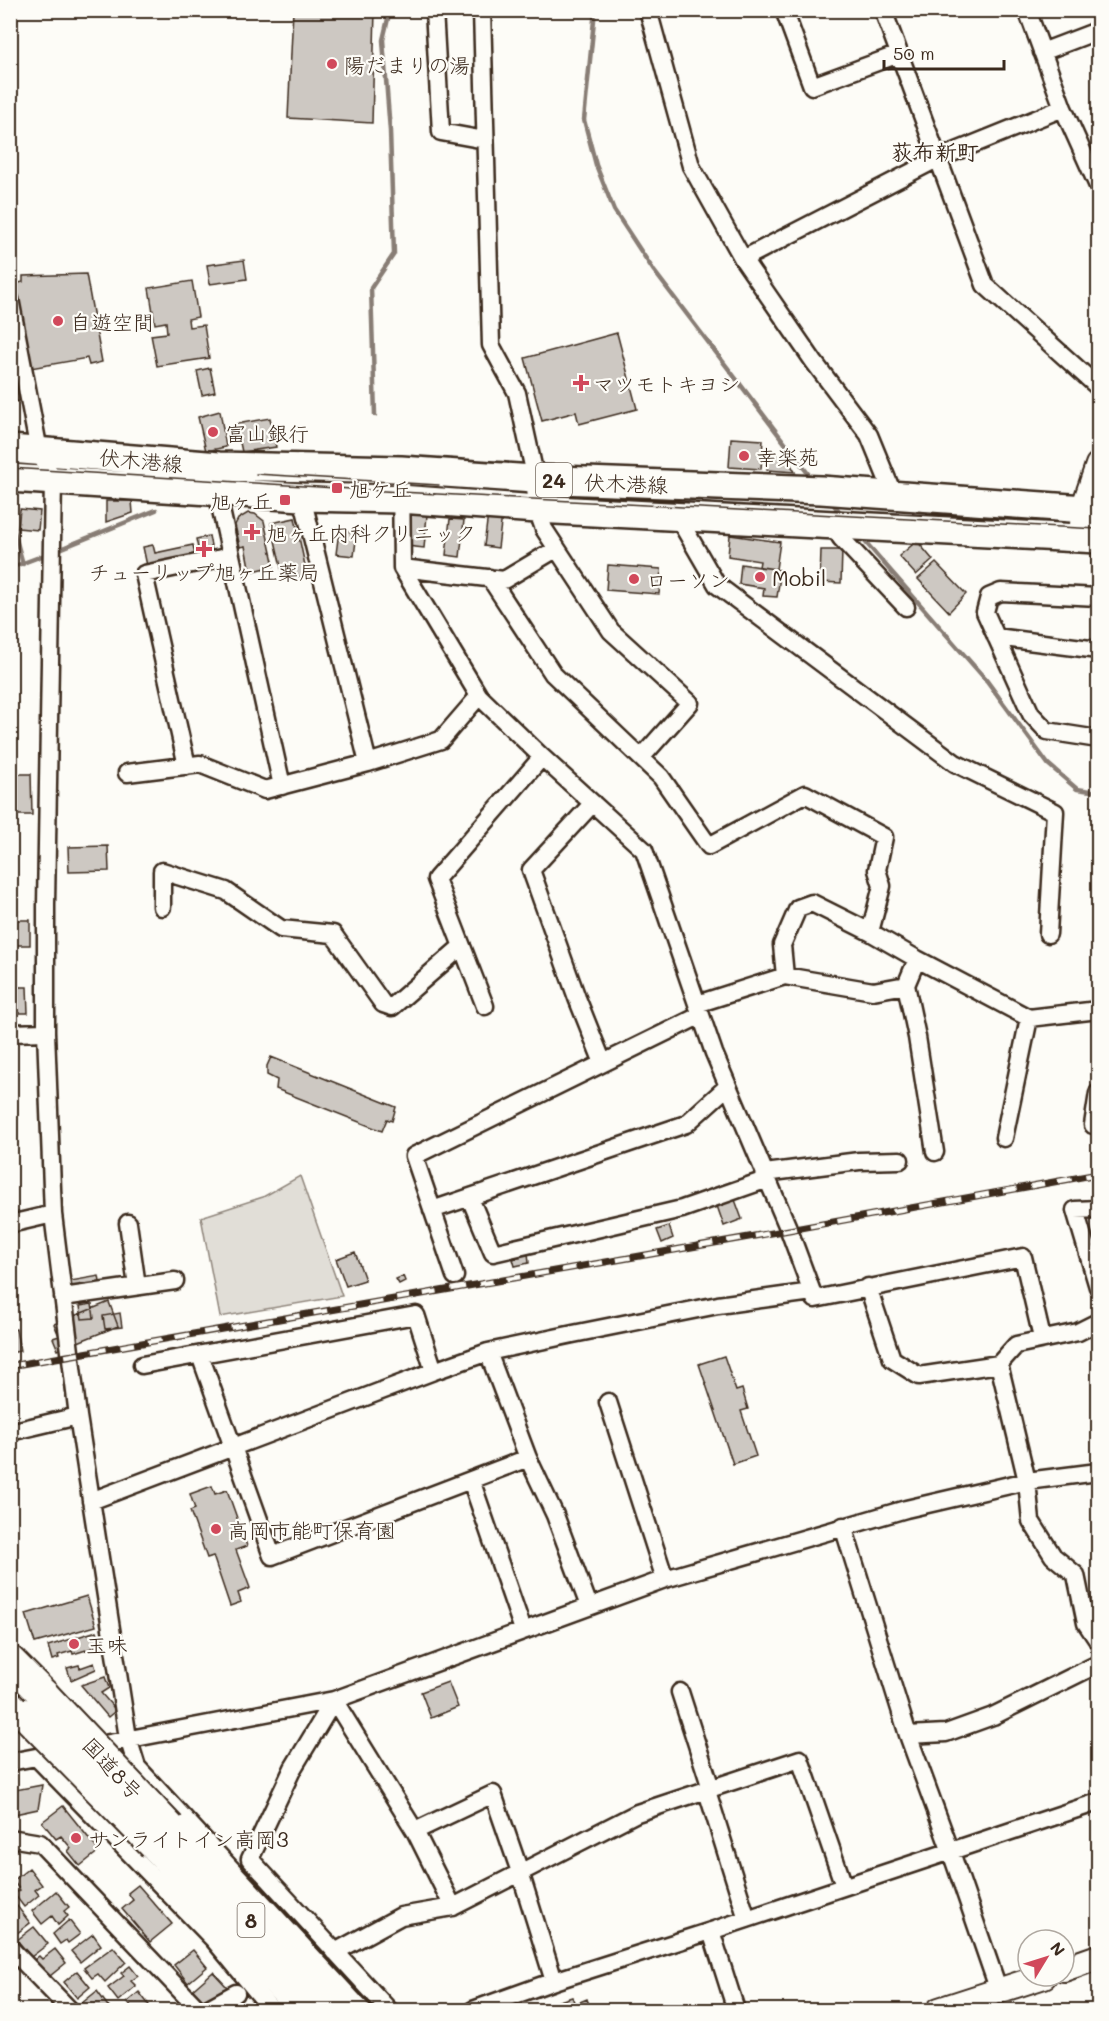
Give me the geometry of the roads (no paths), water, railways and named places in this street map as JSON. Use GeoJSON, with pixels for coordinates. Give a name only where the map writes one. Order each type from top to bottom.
{"type":"FeatureCollection","features":[{"type":"Feature","properties":{"kind":"highway","name":"国道8号"},"geometry":{"type":"LineString","coordinates":[[10,1661],[27,1703],[335,2010]]}},
{"type":"Feature","properties":{"kind":"highway","name":"国道8号"},"geometry":{"type":"LineString","coordinates":[[162,1837],[303,2010]]}},
{"type":"Feature","properties":{"kind":"main road","name":"伏木港線"},"geometry":{"type":"LineString","coordinates":[[10,449],[219,466],[401,470],[533,480],[821,490],[1091,509]]}},
{"type":"Feature","properties":{"kind":"main road","name":"伏木港線"},"geometry":{"type":"LineString","coordinates":[[10,478],[302,497],[400,499],[537,509],[1089,539]]}},
{"type":"Feature","properties":{"kind":"street"},"geometry":{"type":"LineString","coordinates":[[434,10],[441,132],[485,140]]}},
{"type":"Feature","properties":{"kind":"street"},"geometry":{"type":"LineString","coordinates":[[482,10],[491,345],[517,393],[533,466],[537,509],[544,529],[611,631],[690,703],[641,758]]}},
{"type":"Feature","properties":{"kind":"street"},"geometry":{"type":"LineString","coordinates":[[648,10],[691,166],[743,259],[814,362],[869,435],[894,496]]}},
{"type":"Feature","properties":{"kind":"street"},"geometry":{"type":"LineString","coordinates":[[784,10],[812,86],[899,54]]}},
{"type":"Feature","properties":{"kind":"street"},"geometry":{"type":"LineString","coordinates":[[883,10],[984,285],[1098,387]]}},
{"type":"Feature","properties":{"kind":"street"},"geometry":{"type":"LineString","coordinates":[[1027,10],[1063,108],[1098,186]]}},
{"type":"Feature","properties":{"kind":"street"},"geometry":{"type":"LineString","coordinates":[[1042,52],[1097,31],[1098,25]]}},
{"type":"Feature","properties":{"kind":"street"},"geometry":{"type":"LineString","coordinates":[[743,259],[937,159],[1063,108]]}},
{"type":"Feature","properties":{"kind":"street"},"geometry":{"type":"LineString","coordinates":[[10,299],[39,451],[53,480],[46,905],[46,1032],[53,1214],[78,1416],[128,1738],[137,1767],[362,2010]]}},
{"type":"Feature","properties":{"kind":"street"},"geometry":{"type":"LineString","coordinates":[[1089,539],[1098,465]]}},
{"type":"Feature","properties":{"kind":"street"},"geometry":{"type":"LineString","coordinates":[[91,1501],[488,1352],[718,1305],[812,1292],[789,1230],[728,1086],[644,850],[542,758],[479,696],[402,568],[401,470]]}},
{"type":"Feature","properties":{"kind":"street"},"geometry":{"type":"LineString","coordinates":[[217,492],[282,786]]}},
{"type":"Feature","properties":{"kind":"street"},"geometry":{"type":"LineString","coordinates":[[302,497],[368,763]]}},
{"type":"Feature","properties":{"kind":"street"},"geometry":{"type":"LineString","coordinates":[[676,516],[717,585],[955,763],[1054,812],[1048,934]]}},
{"type":"Feature","properties":{"kind":"street"},"geometry":{"type":"LineString","coordinates":[[832,524],[841,538],[906,607]]}},
{"type":"Feature","properties":{"kind":"street"},"geometry":{"type":"LineString","coordinates":[[402,568],[504,580],[556,549]]}},
{"type":"Feature","properties":{"kind":"street"},"geometry":{"type":"LineString","coordinates":[[187,766],[144,574],[231,556]]}},
{"type":"Feature","properties":{"kind":"street"},"geometry":{"type":"LineString","coordinates":[[490,578],[553,674],[661,777],[709,846],[805,794],[884,837],[877,870],[882,886],[870,932]]}},
{"type":"Feature","properties":{"kind":"street"},"geometry":{"type":"LineString","coordinates":[[1098,597],[1001,592],[989,597],[985,612],[1031,714],[1047,731],[1098,739]]}},
{"type":"Feature","properties":{"kind":"street"},"geometry":{"type":"LineString","coordinates":[[996,637],[1098,650]]}},
{"type":"Feature","properties":{"kind":"street"},"geometry":{"type":"LineString","coordinates":[[127,773],[200,764],[265,790],[368,763],[441,740],[479,696]]}},
{"type":"Feature","properties":{"kind":"street"},"geometry":{"type":"LineString","coordinates":[[485,1006],[436,879],[542,758]]}},
{"type":"Feature","properties":{"kind":"street"},"geometry":{"type":"LineString","coordinates":[[593,803],[531,870],[603,1063]]}},
{"type":"Feature","properties":{"kind":"street"},"geometry":{"type":"LineString","coordinates":[[162,906],[162,871],[226,891],[281,929],[333,934],[383,1004],[392,1007],[462,946]]}},
{"type":"Feature","properties":{"kind":"street"},"geometry":{"type":"LineString","coordinates":[[785,976],[782,945],[798,908],[812,903],[1029,1018],[1098,1010]]}},
{"type":"Feature","properties":{"kind":"street"},"geometry":{"type":"LineString","coordinates":[[917,959],[906,985],[917,1037],[935,1152]]}},
{"type":"Feature","properties":{"kind":"street"},"geometry":{"type":"LineString","coordinates":[[455,1276],[414,1156],[603,1063],[699,1009],[785,976],[873,991],[906,985]]}},
{"type":"Feature","properties":{"kind":"street"},"geometry":{"type":"LineString","coordinates":[[1004,1138],[1029,1018]]}},
{"type":"Feature","properties":{"kind":"street"},"geometry":{"type":"LineString","coordinates":[[10,1033],[46,1032]]}},
{"type":"Feature","properties":{"kind":"street"},"geometry":{"type":"LineString","coordinates":[[432,1210],[686,1124],[728,1086]]}},
{"type":"Feature","properties":{"kind":"street"},"geometry":{"type":"LineString","coordinates":[[1093,1125],[1098,1093]]}},
{"type":"Feature","properties":{"kind":"street"},"geometry":{"type":"LineString","coordinates":[[470,1198],[493,1253],[682,1209],[766,1176],[859,1161],[900,1160]]}},
{"type":"Feature","properties":{"kind":"street"},"geometry":{"type":"LineString","coordinates":[[1098,1209],[1075,1210],[1098,1287]]}},
{"type":"Feature","properties":{"kind":"street"},"geometry":{"type":"LineString","coordinates":[[10,1224],[53,1214]]}},
{"type":"Feature","properties":{"kind":"street"},"geometry":{"type":"LineString","coordinates":[[128,1223],[136,1286]]}},
{"type":"Feature","properties":{"kind":"street"},"geometry":{"type":"LineString","coordinates":[[815,1299],[1023,1257],[1042,1338]]}},
{"type":"Feature","properties":{"kind":"street"},"geometry":{"type":"LineString","coordinates":[[63,1297],[176,1281]]}},
{"type":"Feature","properties":{"kind":"street"},"geometry":{"type":"LineString","coordinates":[[868,1287],[892,1359],[919,1376],[999,1364],[1016,1346],[1042,1338],[1078,1332],[1098,1322]]}},
{"type":"Feature","properties":{"kind":"street"},"geometry":{"type":"LineString","coordinates":[[142,1365],[416,1315],[434,1371]]}},
{"type":"Feature","properties":{"kind":"street"},"geometry":{"type":"LineString","coordinates":[[488,1352],[528,1458],[555,1515],[588,1606]]}},
{"type":"Feature","properties":{"kind":"street"},"geometry":{"type":"LineString","coordinates":[[200,1355],[272,1556],[528,1458]]}},
{"type":"Feature","properties":{"kind":"street"},"geometry":{"type":"LineString","coordinates":[[999,1364],[1027,1481],[1031,1521],[1053,1556],[1076,1575],[1086,1623],[1098,1641]]}},
{"type":"Feature","properties":{"kind":"street"},"geometry":{"type":"LineString","coordinates":[[608,1402],[665,1579]]}},
{"type":"Feature","properties":{"kind":"street"},"geometry":{"type":"LineString","coordinates":[[10,1432],[78,1416]]}},
{"type":"Feature","properties":{"kind":"street"},"geometry":{"type":"LineString","coordinates":[[10,1762],[334,1700],[665,1579],[906,1509],[1027,1481],[1098,1472]]}},
{"type":"Feature","properties":{"kind":"street"},"geometry":{"type":"LineString","coordinates":[[471,1480],[524,1629]]}},
{"type":"Feature","properties":{"kind":"street"},"geometry":{"type":"LineString","coordinates":[[843,1526],[908,1735],[1002,2001]]}},
{"type":"Feature","properties":{"kind":"street"},"geometry":{"type":"LineString","coordinates":[[908,1735],[946,1733],[993,1716],[1098,1664]]}},
{"type":"Feature","properties":{"kind":"street"},"geometry":{"type":"LineString","coordinates":[[680,1692],[708,1782],[707,1791],[747,1919]]}},
{"type":"Feature","properties":{"kind":"street"},"geometry":{"type":"LineString","coordinates":[[334,1700],[415,1831],[453,1907]]}},
{"type":"Feature","properties":{"kind":"street"},"geometry":{"type":"LineString","coordinates":[[334,1700],[292,1768],[250,1859],[389,2010]]}},
{"type":"Feature","properties":{"kind":"street"},"geometry":{"type":"LineString","coordinates":[[37,1758],[214,1941],[272,2010]]}},
{"type":"Feature","properties":{"kind":"street"},"geometry":{"type":"LineString","coordinates":[[335,1952],[401,1916],[453,1907],[637,1813],[800,1759],[844,1886]]}},
{"type":"Feature","properties":{"kind":"street"},"geometry":{"type":"LineString","coordinates":[[415,1831],[493,1794],[554,1981]]}},
{"type":"Feature","properties":{"kind":"street"},"geometry":{"type":"LineString","coordinates":[[473,2010],[554,1981],[1098,1802]]}},
{"type":"Feature","properties":{"kind":"street"},"geometry":{"type":"LineString","coordinates":[[10,1838],[40,1843],[199,2010]]}},
{"type":"Feature","properties":{"kind":"street"},"geometry":{"type":"LineString","coordinates":[[711,1931],[736,2010]]}},
{"type":"Feature","properties":{"kind":"street"},"geometry":{"type":"LineString","coordinates":[[10,1948],[70,2010]]}},
{"type":"Feature","properties":{"kind":"street"},"geometry":{"type":"LineString","coordinates":[[1076,1965],[1098,1957]]}},
{"type":"Feature","properties":{"kind":"street"},"geometry":{"type":"LineString","coordinates":[[939,2010],[1002,2001],[1024,1988]]}},
{"type":"Feature","properties":{"kind":"street"},"geometry":{"type":"LineString","coordinates":[[205,2010],[236,1993]]}},
{"type":"Feature","properties":{"kind":"waterway"},"geometry":{"type":"LineString","coordinates":[[375,415],[371,288],[394,254],[390,131],[383,40],[390,10]]}},
{"type":"Feature","properties":{"kind":"waterway"},"geometry":{"type":"LineString","coordinates":[[595,10],[584,120],[596,165],[614,210],[654,271],[813,480]]}},
{"type":"Feature","properties":{"kind":"waterway"},"geometry":{"type":"LineString","coordinates":[[829,500],[842,514]]}},
{"type":"Feature","properties":{"kind":"waterway"},"geometry":{"type":"LineString","coordinates":[[55,551],[156,510]]}},
{"type":"Feature","properties":{"kind":"waterway"},"geometry":{"type":"LineString","coordinates":[[10,517],[23,564]]}},
{"type":"Feature","properties":{"kind":"waterway"},"geometry":{"type":"LineString","coordinates":[[861,537],[987,681],[1048,764],[1077,789],[1098,792]]}},
{"type":"Feature","properties":{"kind":"waterway"},"geometry":{"type":"LineString","coordinates":[[10,568],[47,554]]}},
{"type":"Feature","properties":{"kind":"tram line"},"geometry":{"type":"LineString","coordinates":[[10,468],[400,492],[1098,529]]}},
{"type":"Feature","properties":{"kind":"tram line"},"geometry":{"type":"LineString","coordinates":[[256,474],[439,485]]}},
{"type":"Feature","properties":{"kind":"railway"},"geometry":{"type":"LineString","coordinates":[[10,1366],[1098,1174]]}},
{"type":"Feature","properties":{"kind":"place","name":"陽だまりの湯"},"geometry":{"type":"Point","coordinates":[332,64]}},
{"type":"Feature","properties":{"kind":"place","name":"自遊空間"},"geometry":{"type":"Point","coordinates":[58,321]}},
{"type":"Feature","properties":{"kind":"place","name":"マツモトキヨシ"},"geometry":{"type":"Point","coordinates":[581,383]}},
{"type":"Feature","properties":{"kind":"place","name":"富山銀行"},"geometry":{"type":"Point","coordinates":[213,432]}},
{"type":"Feature","properties":{"kind":"place","name":"幸楽苑"},"geometry":{"type":"Point","coordinates":[744,456]}},
{"type":"Feature","properties":{"kind":"place","name":"旭ケ丘"},"geometry":{"type":"Point","coordinates":[337,488]}},
{"type":"Feature","properties":{"kind":"place","name":"旭ヶ丘"},"geometry":{"type":"Point","coordinates":[285,500]}},
{"type":"Feature","properties":{"kind":"place","name":"旭ヶ丘内科クリニック"},"geometry":{"type":"Point","coordinates":[252,532]}},
{"type":"Feature","properties":{"kind":"place","name":"チューリップ旭ヶ丘薬局"},"geometry":{"type":"Point","coordinates":[204,549]}},
{"type":"Feature","properties":{"kind":"place","name":"Mobil"},"geometry":{"type":"Point","coordinates":[760,577]}},
{"type":"Feature","properties":{"kind":"place","name":"ローソン"},"geometry":{"type":"Point","coordinates":[634,579]}},
{"type":"Feature","properties":{"kind":"place","name":"高岡市能町保育園"},"geometry":{"type":"Point","coordinates":[216,1529]}},
{"type":"Feature","properties":{"kind":"place","name":"玉味"},"geometry":{"type":"Point","coordinates":[74,1644]}},
{"type":"Feature","properties":{"kind":"place","name":"サンライトイン高岡3"},"geometry":{"type":"Point","coordinates":[76,1838]}},
{"type":"Feature","properties":{"kind":"district","name":"荻布新町"},"geometry":{"type":"Point","coordinates":[935,151]}}]}
